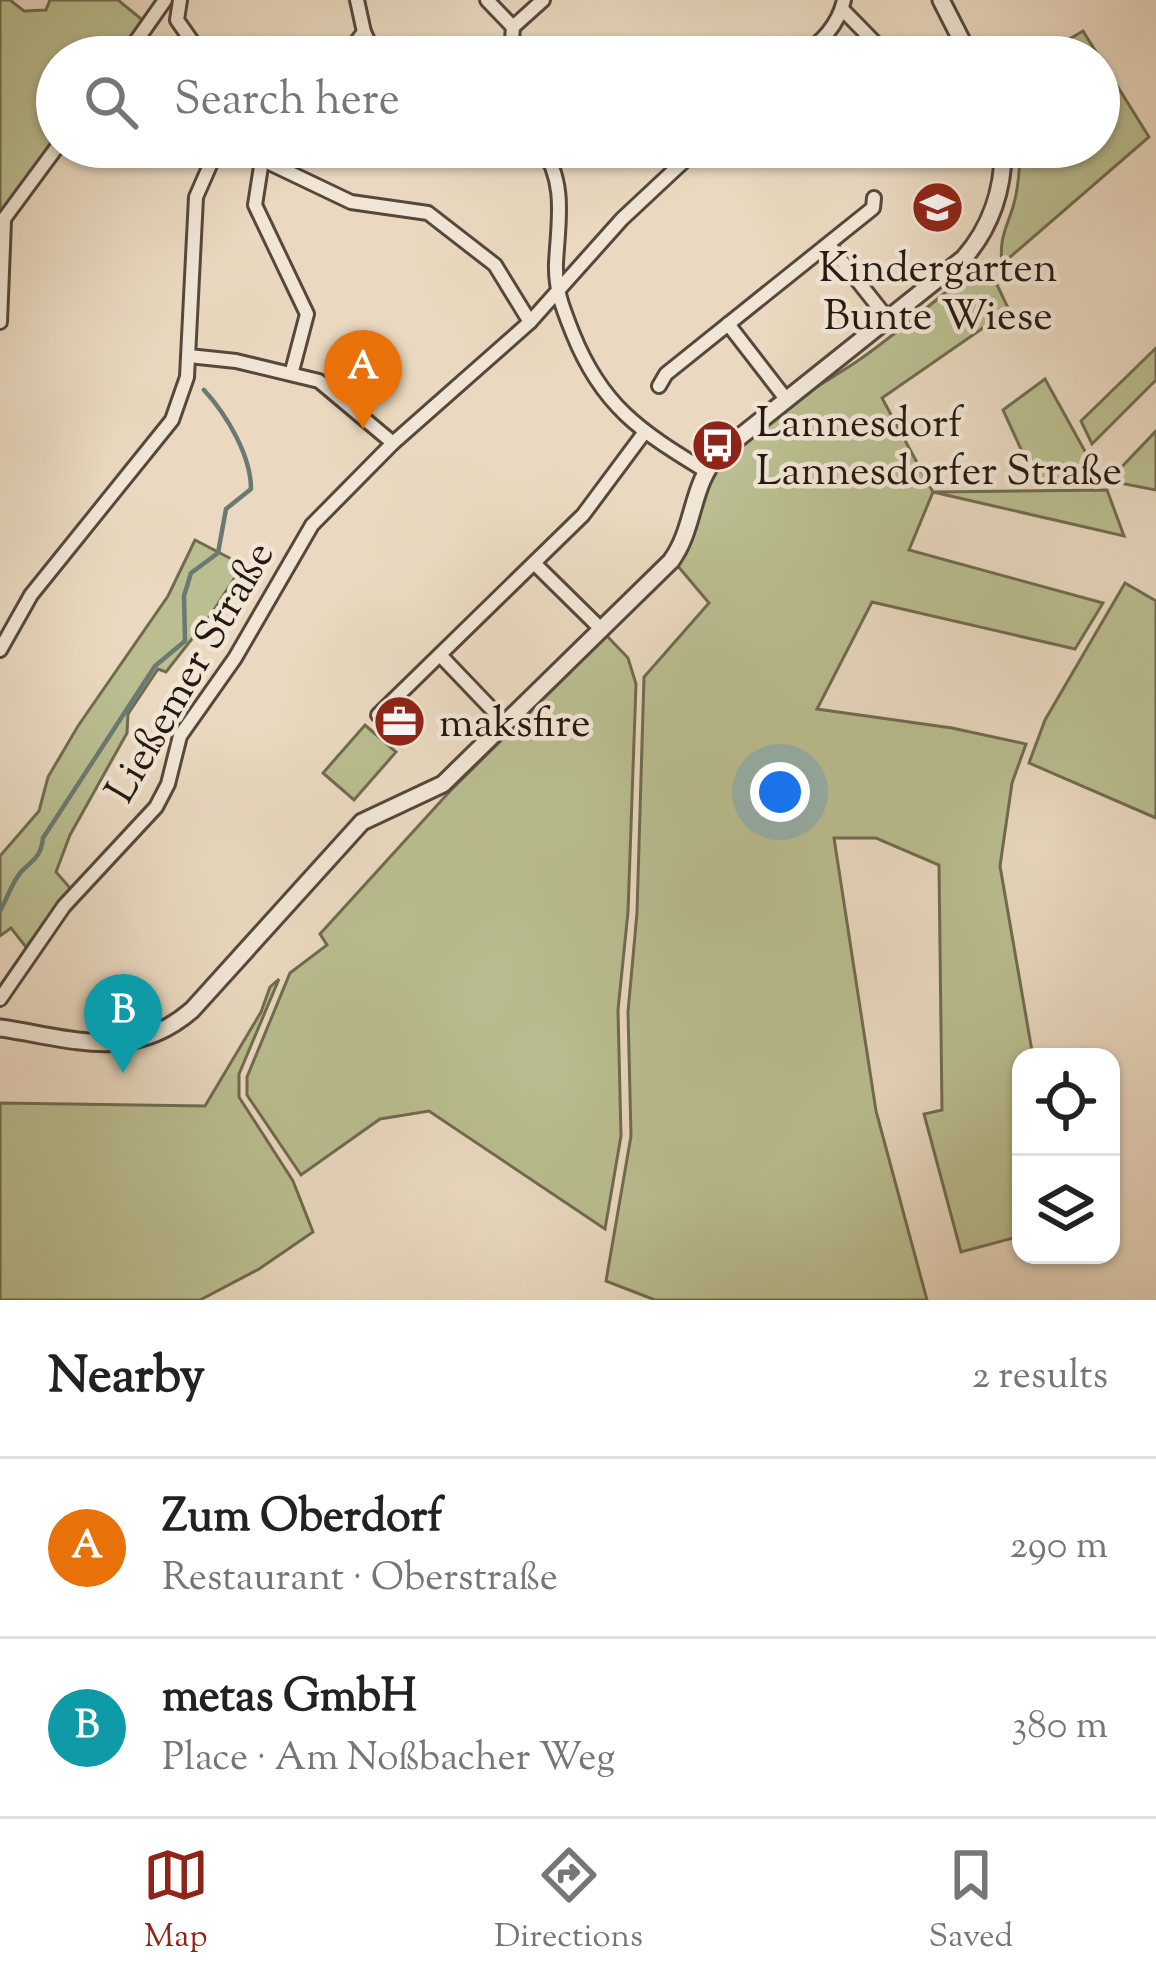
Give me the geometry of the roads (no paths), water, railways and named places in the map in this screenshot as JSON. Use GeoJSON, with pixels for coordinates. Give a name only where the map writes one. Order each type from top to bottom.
{"type":"FeatureCollection","features":[{"type":"Feature","properties":{"kind":"street"},"geometry":{"type":"LineString","coordinates":[[140,36],[165,0]]}},
{"type":"Feature","properties":{"kind":"street"},"geometry":{"type":"LineString","coordinates":[[180,0],[177,20],[188,36]]}},
{"type":"Feature","properties":{"kind":"street"},"geometry":{"type":"LineString","coordinates":[[357,0],[366,36]]}},
{"type":"Feature","properties":{"kind":"street"},"geometry":{"type":"LineString","coordinates":[[487,0],[510,24],[512,36]]}},
{"type":"Feature","properties":{"kind":"street"},"geometry":{"type":"LineString","coordinates":[[510,24],[543,0]]}},
{"type":"Feature","properties":{"kind":"street"},"geometry":{"type":"LineString","coordinates":[[941,0],[959,36]]}},
{"type":"Feature","properties":{"kind":"street"},"geometry":{"type":"LineString","coordinates":[[826,36],[843,4],[871,36]]}},
{"type":"Feature","properties":{"kind":"street"},"geometry":{"type":"LineString","coordinates":[[361,36],[364,32]]}},
{"type":"Feature","properties":{"kind":"street"},"geometry":{"type":"LineString","coordinates":[[0,322],[2,222],[42,168]]}},
{"type":"Feature","properties":{"kind":"street"},"geometry":{"type":"LineString","coordinates":[[0,650],[32,596],[172,420],[183,397],[196,197],[209,168]]}},
{"type":"Feature","properties":{"kind":"street"},"geometry":{"type":"LineString","coordinates":[[261,168],[255,205],[307,314],[292,371]]}},
{"type":"Feature","properties":{"kind":"street"},"geometry":{"type":"LineString","coordinates":[[290,168],[351,202],[428,213],[495,265],[530,322]]}},
{"type":"Feature","properties":{"kind":"street"},"geometry":{"type":"LineString","coordinates":[[551,168],[561,201],[556,294],[586,366],[618,410],[644,433],[704,470]]}},
{"type":"Feature","properties":{"kind":"street","name":"Ließemer Straße"},"geometry":{"type":"LineString","coordinates":[[0,999],[64,906],[156,807],[168,784],[180,736],[235,658],[302,540],[393,443],[530,322],[622,219],[677,168]]}},
{"type":"Feature","properties":{"kind":"street"},"geometry":{"type":"LineString","coordinates":[[0,1028],[94,1044],[161,1032],[192,1010],[362,822],[443,784],[680,548],[704,470],[733,441],[964,258],[984,233],[1002,168]]}},
{"type":"Feature","properties":{"kind":"street"},"geometry":{"type":"LineString","coordinates":[[659,386],[666,374],[873,208],[874,198]]}},
{"type":"Feature","properties":{"kind":"street"},"geometry":{"type":"LineString","coordinates":[[829,244],[888,319]]}},
{"type":"Feature","properties":{"kind":"street"},"geometry":{"type":"LineString","coordinates":[[728,324],[785,399]]}},
{"type":"Feature","properties":{"kind":"street"},"geometry":{"type":"LineString","coordinates":[[189,356],[292,371],[319,380],[393,443]]}},
{"type":"Feature","properties":{"kind":"street"},"geometry":{"type":"LineString","coordinates":[[378,715],[583,515],[644,433]]}},
{"type":"Feature","properties":{"kind":"street"},"geometry":{"type":"LineString","coordinates":[[535,564],[601,629]]}},
{"type":"Feature","properties":{"kind":"street"},"geometry":{"type":"LineString","coordinates":[[440,655],[505,723]]}},
{"type":"Feature","properties":{"kind":"waterway"},"geometry":{"type":"LineString","coordinates":[[0,911],[155,666],[185,641],[184,596],[191,573],[218,553],[226,509],[251,489],[236,436],[204,390]]}},
{"type":"Feature","properties":{"kind":"place","name":"Kindergarten Bunte Wiese"},"geometry":{"type":"Point","coordinates":[938,207]}},
{"type":"Feature","properties":{"kind":"place","name":"Zum Oberdorf"},"geometry":{"type":"Point","coordinates":[363,429]}},
{"type":"Feature","properties":{"kind":"place","name":"Lannesdorf Lannesdorfer Straße"},"geometry":{"type":"Point","coordinates":[717,445]}},
{"type":"Feature","properties":{"kind":"place","name":"maksfire"},"geometry":{"type":"Point","coordinates":[400,721]}},
{"type":"Feature","properties":{"kind":"place","name":"metas GmbH"},"geometry":{"type":"Point","coordinates":[123,1073]}}]}
